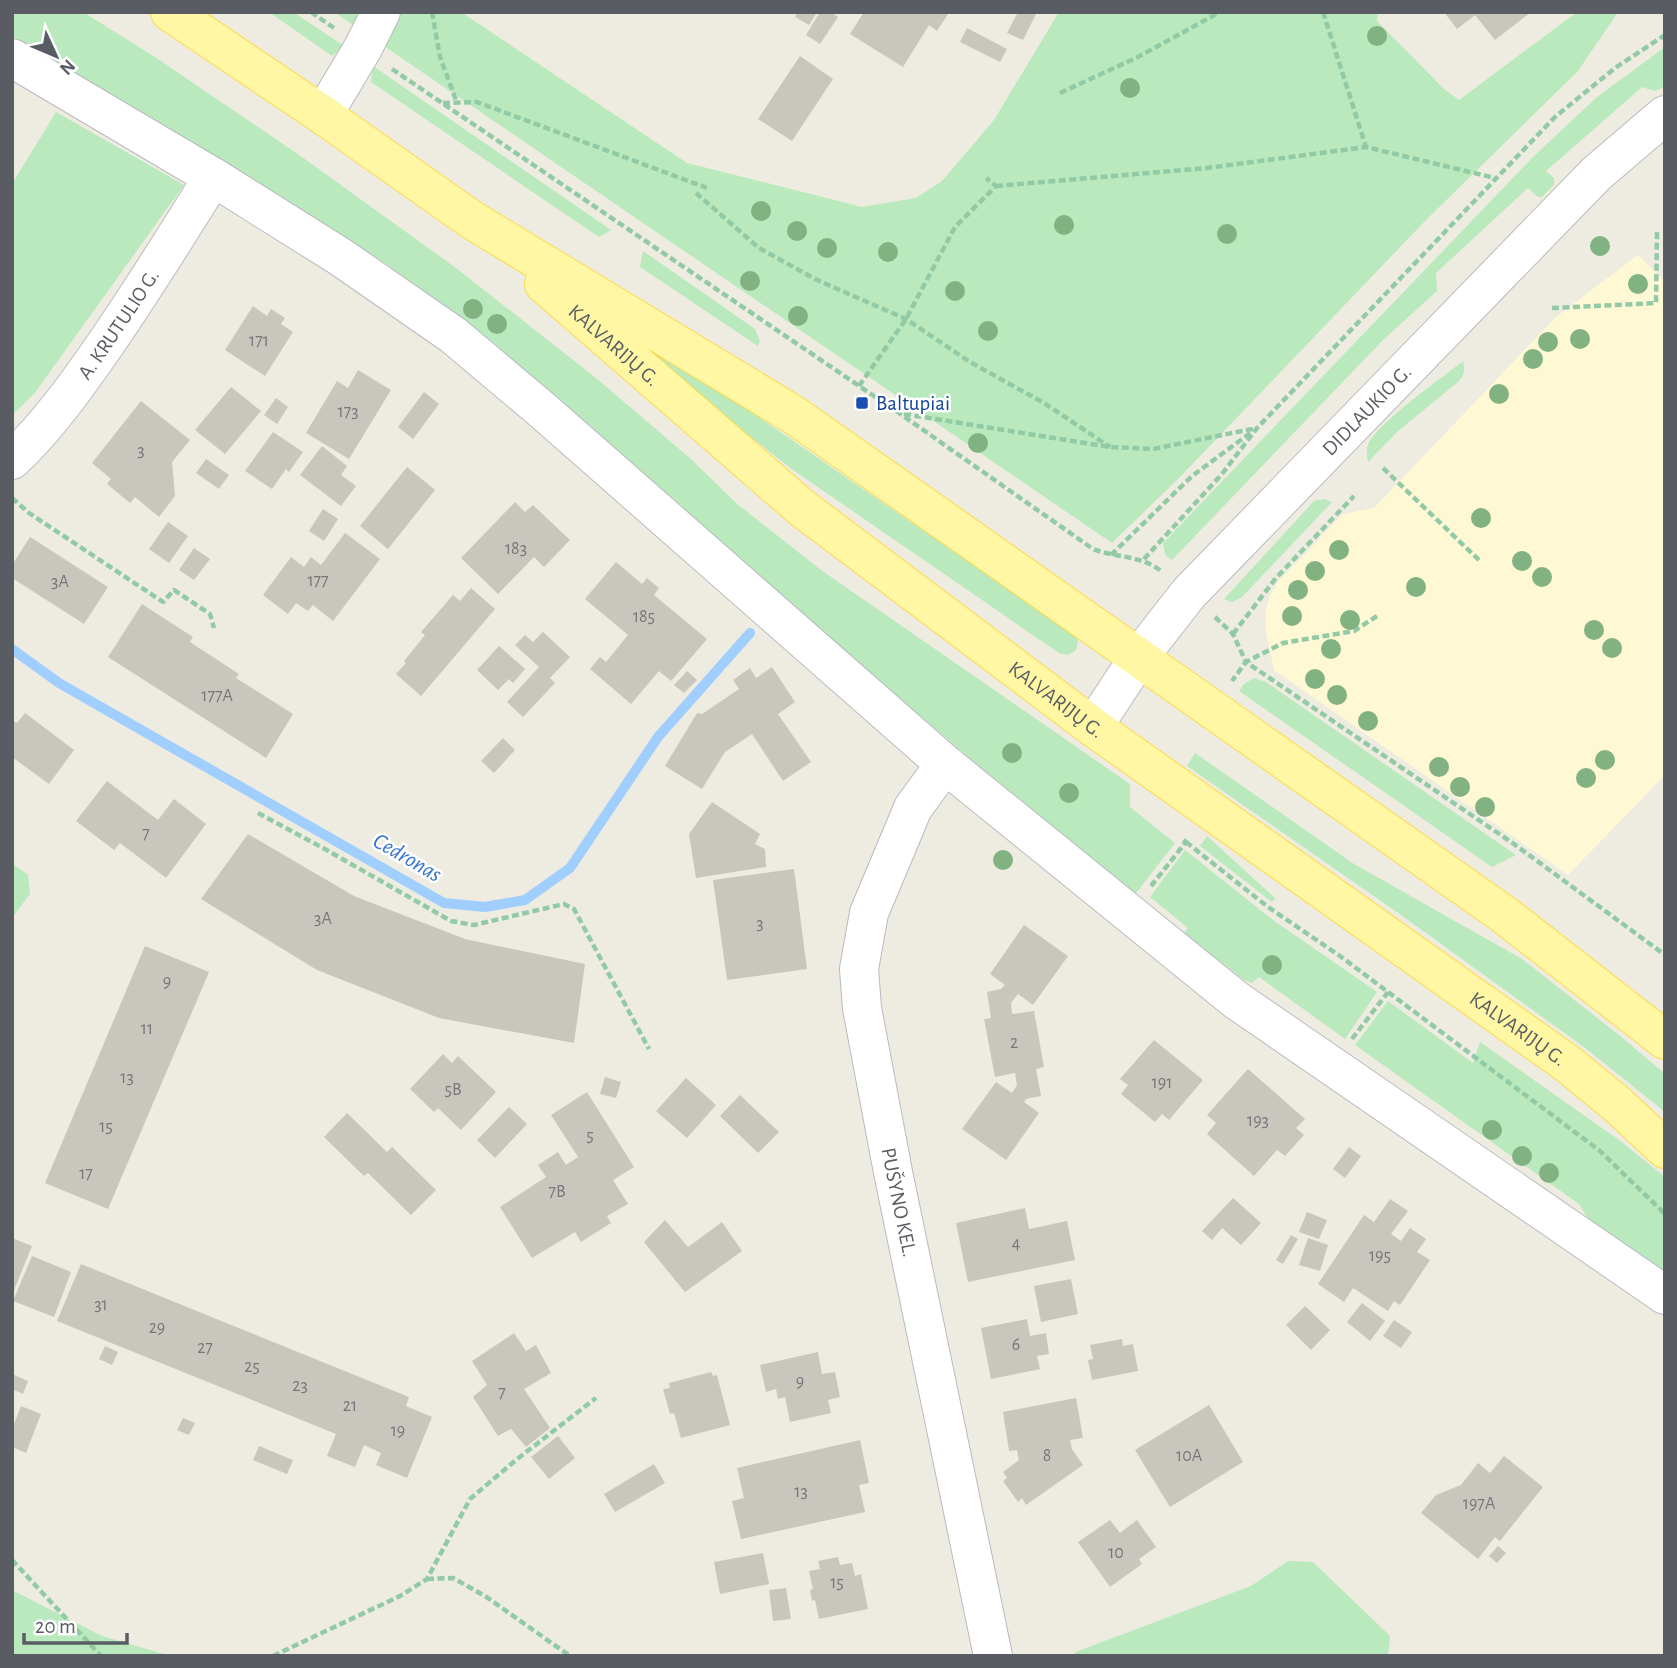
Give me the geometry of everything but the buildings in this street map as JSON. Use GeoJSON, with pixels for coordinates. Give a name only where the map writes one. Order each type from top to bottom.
{"type":"FeatureCollection","features":[{"type":"Feature","properties":{"kind":"main road","name":"KALVARIJŲ G."},"geometry":{"type":"LineString","coordinates":[[170,12],[323,115],[471,220],[794,415],[1506,916],[1665,1040]]}},
{"type":"Feature","properties":{"kind":"main road","name":"KALVARIJŲ G."},"geometry":{"type":"LineString","coordinates":[[471,220],[802,508],[1093,727],[1568,1064],[1618,1105],[1665,1149]]}},
{"type":"Feature","properties":{"kind":"street"},"geometry":{"type":"LineString","coordinates":[[323,115],[381,12]]}},
{"type":"Feature","properties":{"kind":"street"},"geometry":{"type":"LineString","coordinates":[[12,58],[213,177],[339,256],[453,335],[945,764],[1236,1000],[1665,1295]]}},
{"type":"Feature","properties":{"kind":"street","name":"DIDLAUKIO G."},"geometry":{"type":"LineString","coordinates":[[1093,727],[1139,657],[1189,593],[1596,174],[1665,116]]}},
{"type":"Feature","properties":{"kind":"street","name":"A. KRUTULIO G."},"geometry":{"type":"LineString","coordinates":[[12,460],[78,385],[156,271],[213,177]]}},
{"type":"Feature","properties":{"kind":"street","name":"PUŠYNO KEL."},"geometry":{"type":"LineString","coordinates":[[945,764],[913,808],[874,901],[859,969],[862,1007],[893,1172],[993,1656]]}},
{"type":"Feature","properties":{"kind":"path"},"geometry":{"type":"LineString","coordinates":[[311,12],[899,413],[1093,549]]}},
{"type":"Feature","properties":{"kind":"path"},"geometry":{"type":"LineString","coordinates":[[432,12],[440,57],[457,103]]}},
{"type":"Feature","properties":{"kind":"path"},"geometry":{"type":"LineString","coordinates":[[1060,93],[1138,57],[1220,12]]}},
{"type":"Feature","properties":{"kind":"path"},"geometry":{"type":"LineString","coordinates":[[1323,12],[1366,147]]}},
{"type":"Feature","properties":{"kind":"path"},"geometry":{"type":"LineString","coordinates":[[1144,560],[1222,474],[1257,428],[1555,117],[1615,68],[1665,35]]}},
{"type":"Feature","properties":{"kind":"path"},"geometry":{"type":"LineString","coordinates":[[442,103],[477,102],[707,188]]}},
{"type":"Feature","properties":{"kind":"path"},"geometry":{"type":"LineString","coordinates":[[859,386],[906,319],[954,227],[996,186],[1207,168],[1366,147],[1496,179]]}},
{"type":"Feature","properties":{"kind":"path"},"geometry":{"type":"LineString","coordinates":[[986,178],[996,186]]}},
{"type":"Feature","properties":{"kind":"path"},"geometry":{"type":"LineString","coordinates":[[696,193],[759,248],[817,280],[906,319],[970,362],[1044,403],[1110,447]]}},
{"type":"Feature","properties":{"kind":"path"},"geometry":{"type":"LineString","coordinates":[[1552,308],[1656,303],[1657,232]]}},
{"type":"Feature","properties":{"kind":"path"},"geometry":{"type":"LineString","coordinates":[[899,413],[1110,447],[1153,449],[1257,428]]}},
{"type":"Feature","properties":{"kind":"path"},"geometry":{"type":"LineString","coordinates":[[1111,555],[1192,476],[1257,428]]}},
{"type":"Feature","properties":{"kind":"path"},"geometry":{"type":"LineString","coordinates":[[1383,468],[1481,562]]}},
{"type":"Feature","properties":{"kind":"path"},"geometry":{"type":"LineString","coordinates":[[1233,634],[1276,578],[1354,496]]}},
{"type":"Feature","properties":{"kind":"path"},"geometry":{"type":"LineString","coordinates":[[12,498],[29,513],[163,602],[174,590],[210,614],[214,628]]}},
{"type":"Feature","properties":{"kind":"path"},"geometry":{"type":"LineString","coordinates":[[1377,616],[1354,631],[1283,643],[1246,662],[1514,845],[1665,955]]}},
{"type":"Feature","properties":{"kind":"path"},"geometry":{"type":"LineString","coordinates":[[258,813],[451,921],[474,925],[564,904],[574,909],[649,1049]]}},
{"type":"Feature","properties":{"kind":"path"},"geometry":{"type":"LineString","coordinates":[[1186,842],[1268,907],[1340,956],[1600,1151],[1665,1214]]}},
{"type":"Feature","properties":{"kind":"path"},"geometry":{"type":"LineString","coordinates":[[1150,887],[1179,851]]}},
{"type":"Feature","properties":{"kind":"path"},"geometry":{"type":"LineString","coordinates":[[1332,1066],[1388,992]]}},
{"type":"Feature","properties":{"kind":"path"},"geometry":{"type":"LineString","coordinates":[[273,1656],[400,1596],[427,1579],[470,1499],[596,1398]]}},
{"type":"Feature","properties":{"kind":"path"},"geometry":{"type":"LineString","coordinates":[[12,1560],[101,1656]]}},
{"type":"Feature","properties":{"kind":"path"},"geometry":{"type":"LineString","coordinates":[[427,1579],[453,1578],[485,1596],[570,1656]]}},
{"type":"Feature","properties":{"kind":"shaded area"},"geometry":{"type":"Polygon","coordinates":[[[1638,255],[1665,282],[1665,775],[1568,875],[1274,670],[1266,633],[1266,611],[1269,597],[1278,582],[1343,514],[1374,508],[1556,317],[1638,255]]]}},
{"type":"Feature","properties":{"kind":"green space"},"geometry":{"type":"Polygon","coordinates":[[[12,12],[83,12],[155,57],[302,157],[456,268],[596,378],[692,460],[736,503],[821,570],[1130,784],[1130,807],[1175,843],[1133,897],[388,265],[280,196],[133,111],[12,36],[12,12]]]}},
{"type":"Feature","properties":{"kind":"green space"},"geometry":{"type":"Polygon","coordinates":[[[269,12],[293,12],[344,46],[332,56],[269,12]]]}},
{"type":"Feature","properties":{"kind":"green space"},"geometry":{"type":"Polygon","coordinates":[[[334,12],[461,12],[687,163],[862,207],[916,198],[942,181],[994,120],[1059,12],[1378,12],[1377,21],[1443,88],[1459,100],[1577,12],[1618,12],[1578,71],[1426,220],[1180,477],[1112,543],[334,12]]]}},
{"type":"Feature","properties":{"kind":"green space"},"geometry":{"type":"Polygon","coordinates":[[[1665,47],[1665,87],[1654,91],[1642,87],[1546,171],[1554,178],[1554,185],[1542,197],[1538,197],[1528,188],[1436,273],[1437,291],[1384,339],[1172,560],[1165,555],[1163,543],[1533,157],[1597,97],[1665,47]]]}},
{"type":"Feature","properties":{"kind":"green space"},"geometry":{"type":"Polygon","coordinates":[[[373,66],[611,230],[599,237],[371,82],[373,66]]]}},
{"type":"Feature","properties":{"kind":"green space"},"geometry":{"type":"Polygon","coordinates":[[[56,112],[184,185],[34,394],[12,415],[12,184],[56,112]]]}},
{"type":"Feature","properties":{"kind":"green space"},"geometry":{"type":"Polygon","coordinates":[[[643,251],[755,329],[760,341],[758,346],[640,267],[643,251]]]}},
{"type":"Feature","properties":{"kind":"green space"},"geometry":{"type":"Polygon","coordinates":[[[603,310],[1072,633],[1078,640],[1076,650],[1068,655],[1059,653],[793,470],[597,317],[603,310]]]}},
{"type":"Feature","properties":{"kind":"green space"},"geometry":{"type":"Polygon","coordinates":[[[1463,361],[1464,372],[1459,381],[1397,432],[1368,462],[1368,445],[1384,425],[1463,361]]]}},
{"type":"Feature","properties":{"kind":"green space"},"geometry":{"type":"Polygon","coordinates":[[[1324,499],[1332,502],[1241,598],[1232,602],[1224,599],[1314,501],[1324,499]]]}},
{"type":"Feature","properties":{"kind":"green space"},"geometry":{"type":"Polygon","coordinates":[[[1254,678],[1266,682],[1516,855],[1492,867],[1239,691],[1254,678]]]}},
{"type":"Feature","properties":{"kind":"green space"},"geometry":{"type":"Polygon","coordinates":[[[1195,753],[1354,864],[1522,959],[1665,1074],[1665,1112],[1584,1047],[1187,766],[1195,753]]]}},
{"type":"Feature","properties":{"kind":"green space"},"geometry":{"type":"Polygon","coordinates":[[[1207,836],[1275,898],[1272,902],[1200,846],[1207,836]]]}},
{"type":"Feature","properties":{"kind":"green space"},"geometry":{"type":"Polygon","coordinates":[[[1185,850],[1273,920],[1377,992],[1345,1039],[1259,977],[1252,983],[1244,980],[1184,933],[1188,928],[1150,897],[1185,850]]]}},
{"type":"Feature","properties":{"kind":"green space"},"geometry":{"type":"Polygon","coordinates":[[[12,863],[28,875],[30,894],[12,918],[12,863]]]}},
{"type":"Feature","properties":{"kind":"green space"},"geometry":{"type":"Polygon","coordinates":[[[1388,1001],[1473,1063],[1480,1042],[1619,1140],[1665,1177],[1665,1276],[1590,1222],[1579,1204],[1355,1045],[1388,1001]]]}},
{"type":"Feature","properties":{"kind":"green space"},"geometry":{"type":"Polygon","coordinates":[[[1288,1561],[1313,1562],[1390,1636],[1388,1656],[1072,1656],[1078,1651],[1251,1586],[1288,1561]]]}},
{"type":"Feature","properties":{"kind":"green space"},"geometry":{"type":"Polygon","coordinates":[[[12,1590],[102,1636],[171,1656],[12,1656],[12,1590]]]}},
{"type":"Feature","properties":{"kind":"waterway","name":"Cedronas"},"geometry":{"type":"LineString","coordinates":[[12,649],[59,683],[444,903],[485,907],[525,900],[570,868],[658,737],[750,633]]}},
{"type":"Feature","properties":{"kind":"place","name":"Baltupiai"},"geometry":{"type":"Point","coordinates":[862,403]}}]}
